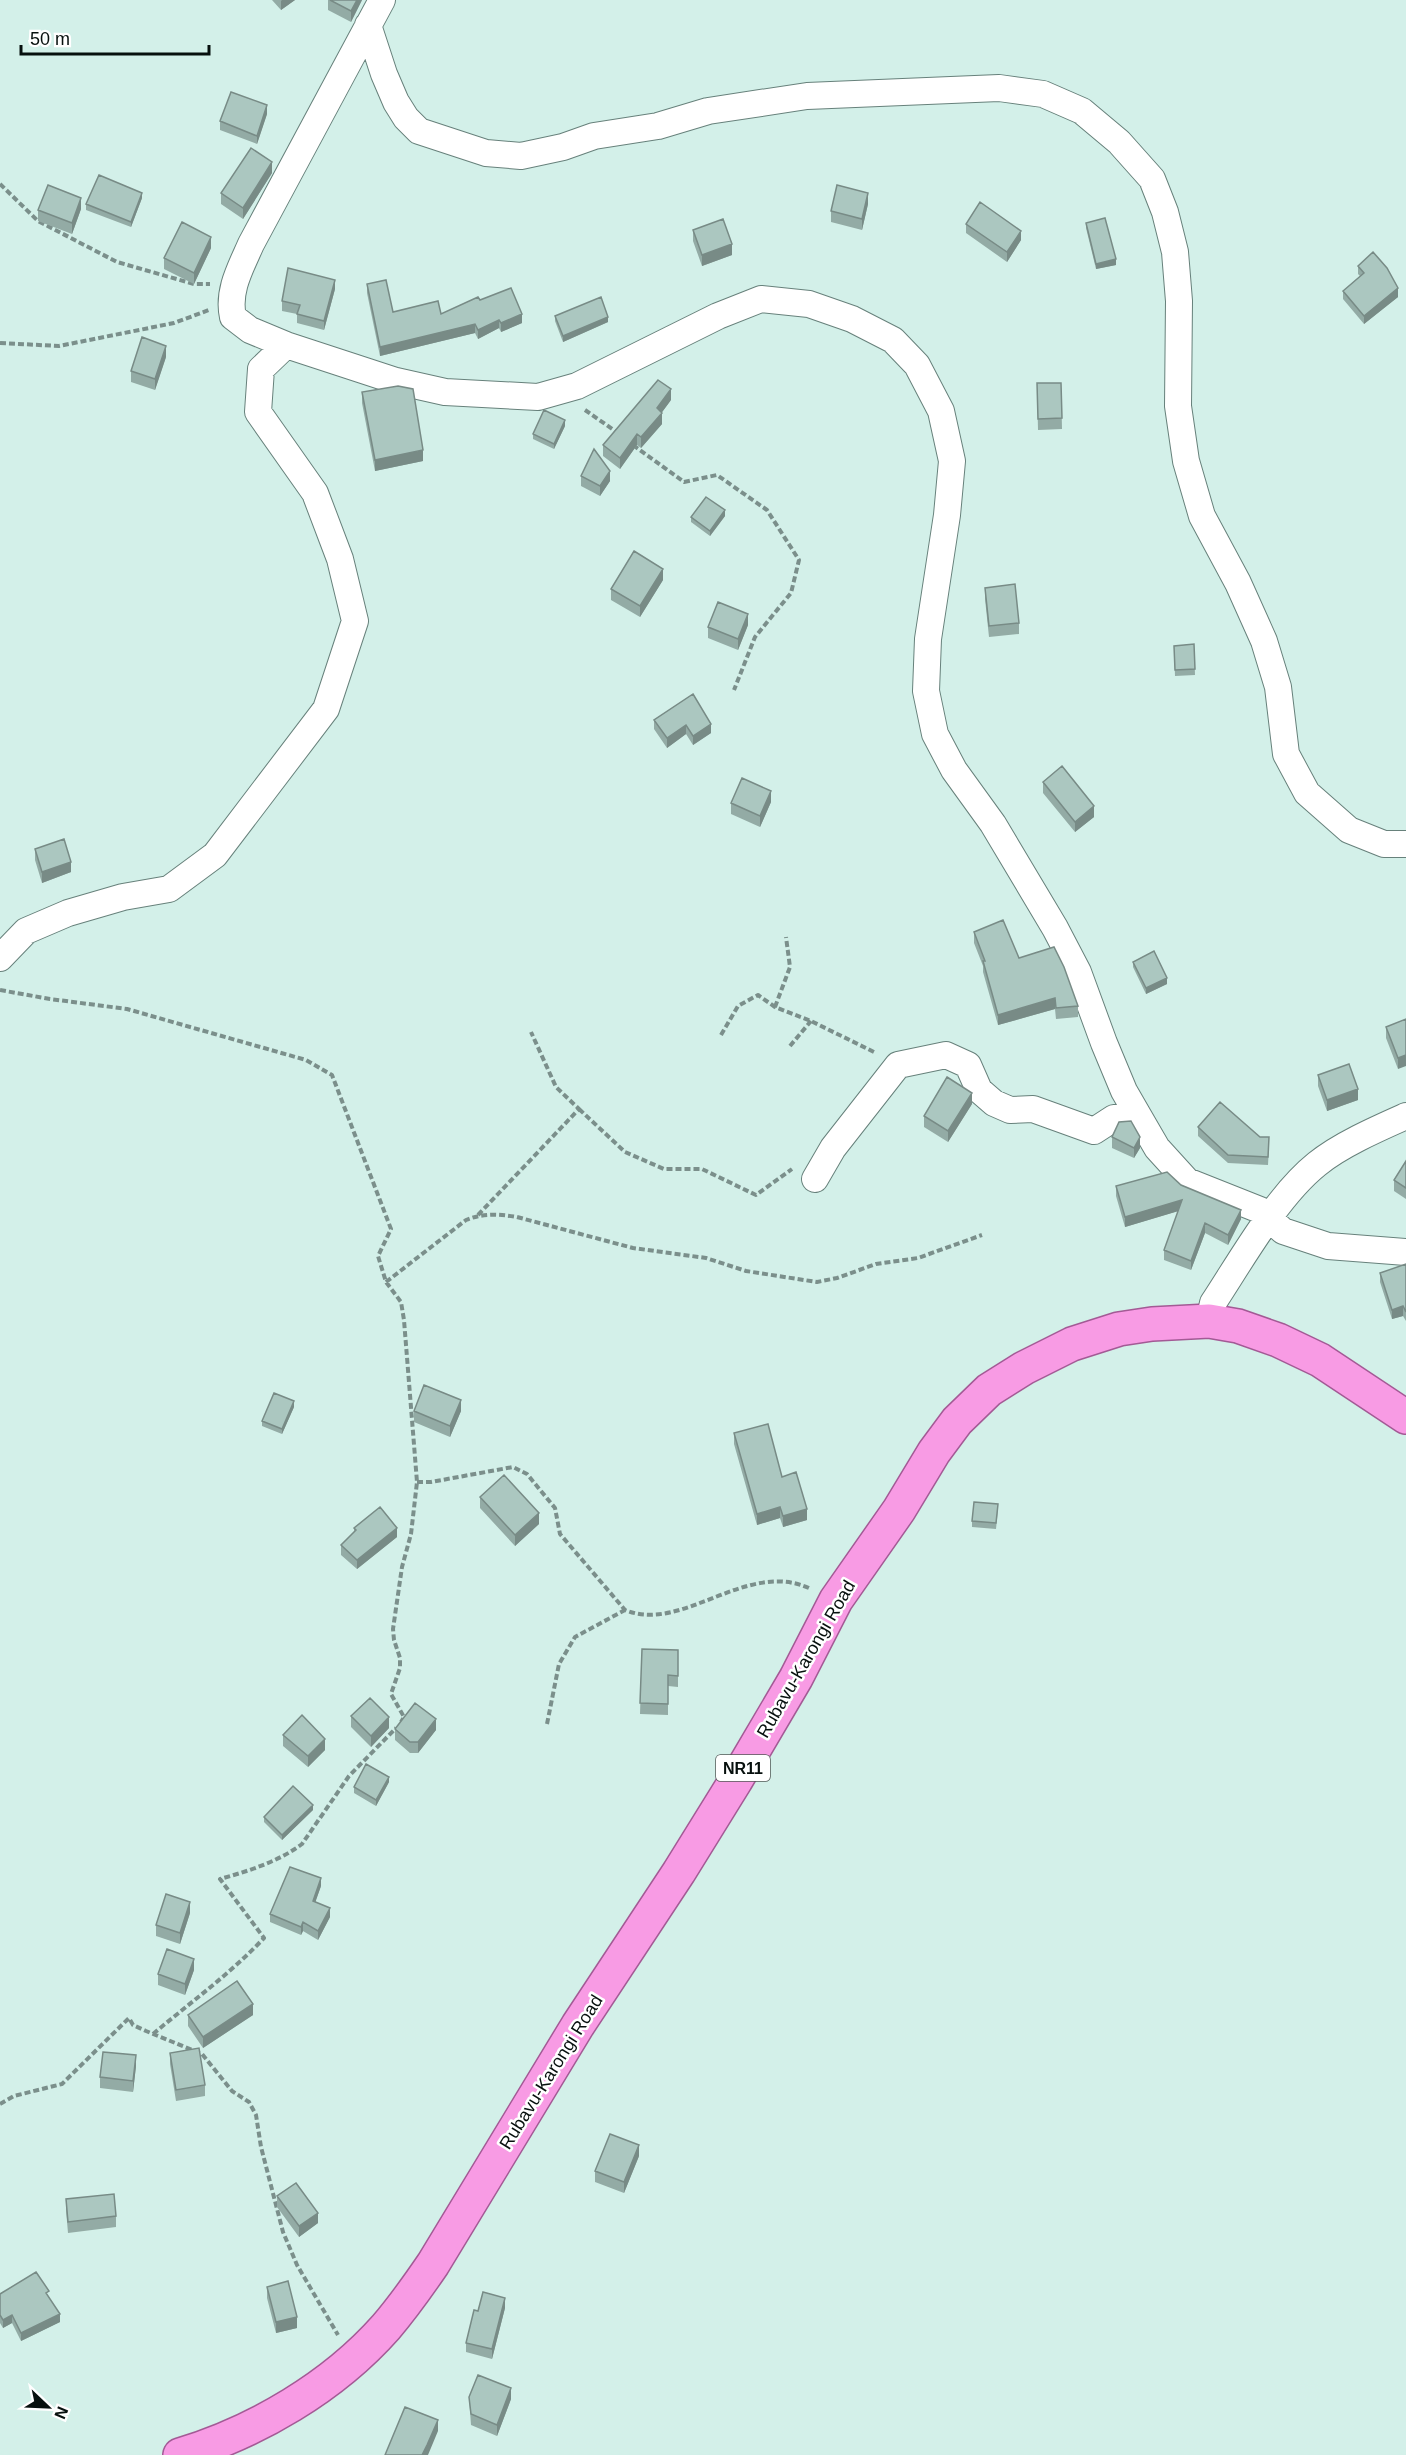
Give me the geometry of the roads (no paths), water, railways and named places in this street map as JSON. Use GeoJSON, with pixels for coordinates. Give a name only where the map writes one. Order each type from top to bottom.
{"type":"FeatureCollection","features":[{"type":"Feature","properties":{"kind":"highway","name":"Rubavu-Karongi Road"},"geometry":{"type":"LineString","coordinates":[[180,2455],[212,2445],[312,2391],[384,2328],[411,2297],[578,2025],[679,1872],[736,1779],[796,1678],[836,1600],[899,1510],[934,1452],[957,1421],[989,1390],[1024,1368],[1072,1344],[1119,1329],[1152,1324],[1209,1321],[1238,1326],[1278,1340],[1320,1360],[1406,1417]]}},
{"type":"Feature","properties":{"kind":"street"},"geometry":{"type":"LineString","coordinates":[[382,0],[251,244],[232,293],[233,317],[250,330],[286,345],[396,381],[445,392],[538,397],[577,386],[718,316],[761,299],[809,304],[852,319],[893,340],[917,365],[941,411],[952,461],[947,515],[928,639],[926,691],[935,734],[954,770],[993,824],[1055,928],[1078,972],[1124,1091],[1157,1148],[1187,1181],[1260,1210],[1283,1231],[1328,1246],[1406,1252]]}},
{"type":"Feature","properties":{"kind":"street"},"geometry":{"type":"LineString","coordinates":[[368,25],[384,74],[406,118],[419,131],[486,153],[521,156],[562,147],[594,136],[658,126],[708,111],[807,96],[999,88],[1042,94],[1082,111],[1119,142],[1152,178],[1165,212],[1174,252],[1179,301],[1178,406],[1186,461],[1202,516],[1239,584],[1264,640],[1278,687],[1286,754],[1307,793],[1349,830],[1384,844],[1406,844]]}},
{"type":"Feature","properties":{"kind":"street"},"geometry":{"type":"LineString","coordinates":[[0,958],[26,931],[68,913],[112,900],[169,889],[215,855],[326,709],[355,621],[340,559],[315,493],[258,412],[261,369],[286,345]]}},
{"type":"Feature","properties":{"kind":"street"},"geometry":{"type":"LineString","coordinates":[[815,1179],[833,1148],[898,1065],[946,1055],[968,1065],[979,1090],[994,1103],[1010,1110],[1033,1109],[1094,1131],[1114,1118],[1139,1117]]}},
{"type":"Feature","properties":{"kind":"street"},"geometry":{"type":"LineString","coordinates":[[1209,1321],[1213,1303],[1282,1198],[1318,1163],[1374,1130],[1406,1116]]}}]}
